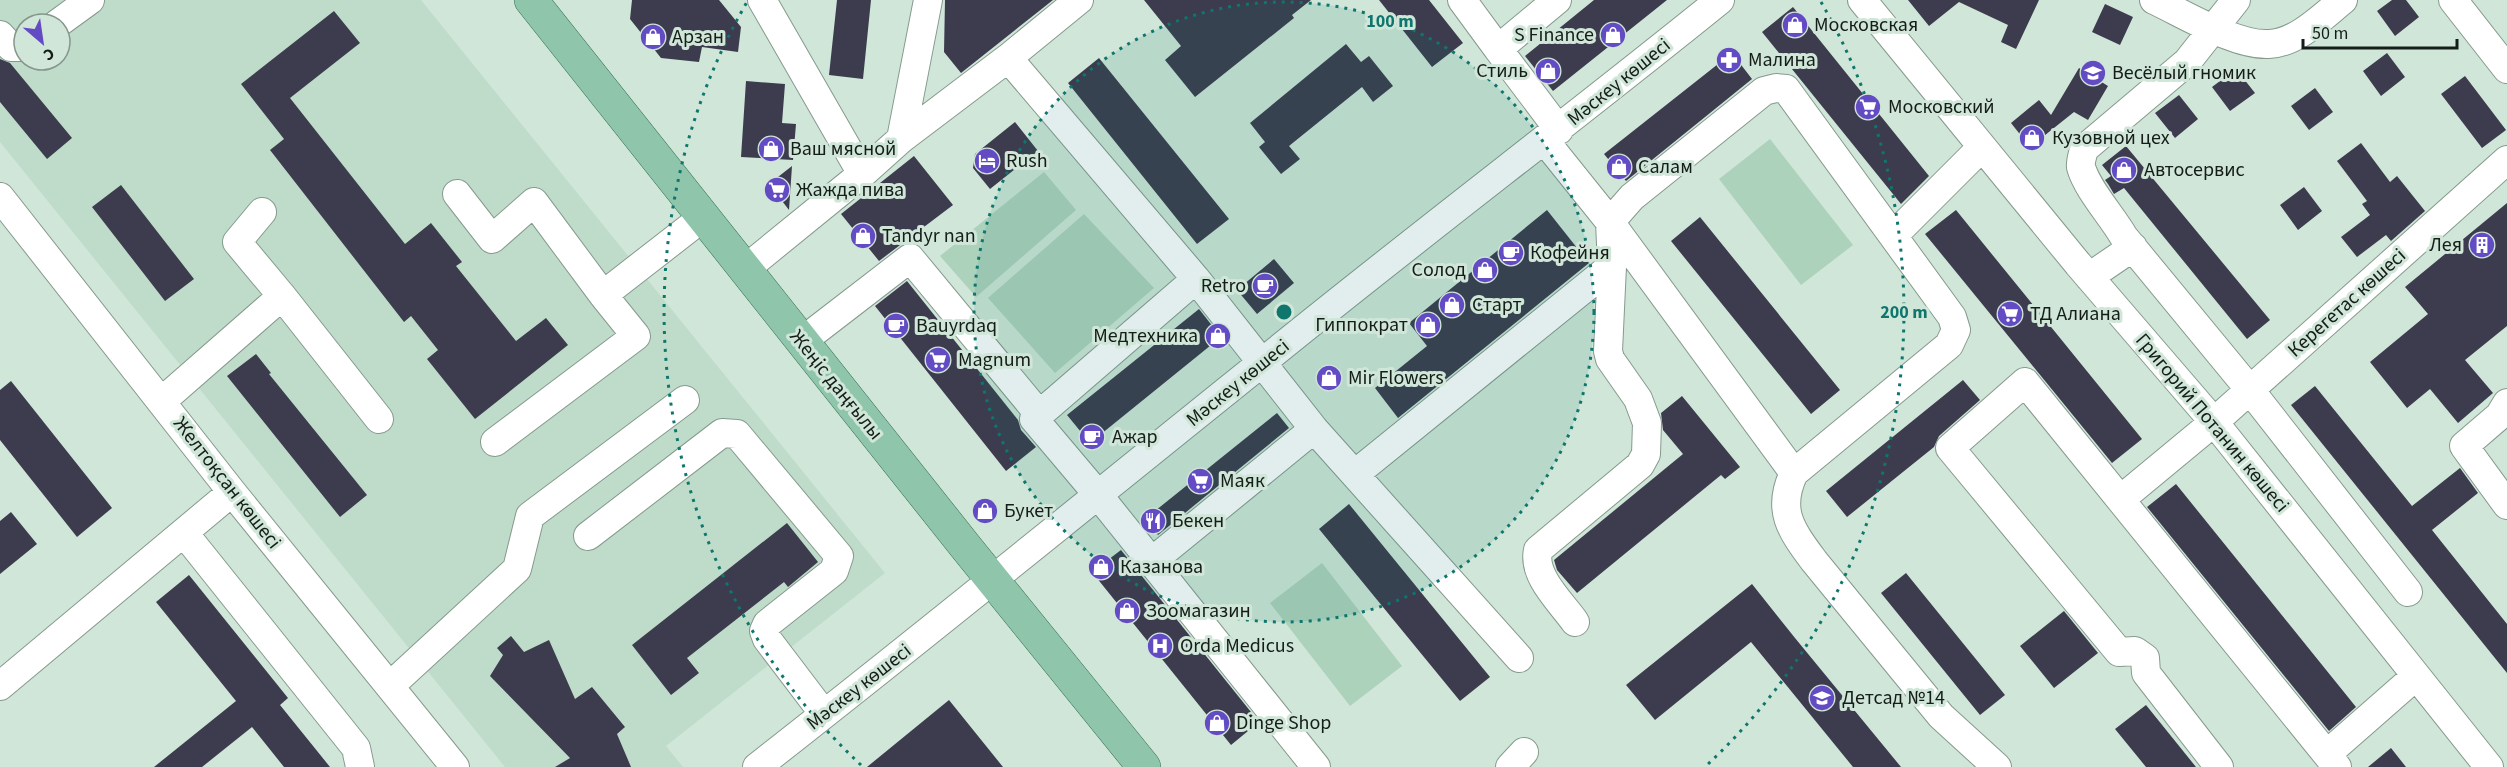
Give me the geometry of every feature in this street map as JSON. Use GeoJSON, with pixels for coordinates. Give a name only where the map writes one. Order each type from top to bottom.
{"type":"FeatureCollection","features":[{"type":"Feature","properties":{"kind":"main road","name":"Жеңіс даңғылы"},"geometry":{"type":"LineString","coordinates":[[531,0],[801,342],[1144,767]]}},
{"type":"Feature","properties":{"kind":"street"},"geometry":{"type":"LineString","coordinates":[[72,13],[90,0]]}},
{"type":"Feature","properties":{"kind":"street"},"geometry":{"type":"LineString","coordinates":[[762,0],[862,174]]}},
{"type":"Feature","properties":{"kind":"street"},"geometry":{"type":"LineString","coordinates":[[901,139],[927,0]]}},
{"type":"Feature","properties":{"kind":"street"},"geometry":{"type":"LineString","coordinates":[[744,270],[862,174],[901,139],[1008,58],[1079,0]]}},
{"type":"Feature","properties":{"kind":"street"},"geometry":{"type":"LineString","coordinates":[[1462,0],[1498,49],[1552,136],[1610,222],[1794,473]]}},
{"type":"Feature","properties":{"kind":"street"},"geometry":{"type":"LineString","coordinates":[[1498,49],[1557,0]]}},
{"type":"Feature","properties":{"kind":"street","name":"Мәскеу көшесі"},"geometry":{"type":"LineString","coordinates":[[757,767],[993,582],[1260,363],[1552,136],[1720,0]]}},
{"type":"Feature","properties":{"kind":"street","name":"Григорий Потанин көшесі"},"geometry":{"type":"LineString","coordinates":[[1862,0],[2090,277],[2214,422],[2489,767]]}},
{"type":"Feature","properties":{"kind":"street"},"geometry":{"type":"LineString","coordinates":[[2154,0],[2246,41],[2270,45],[2298,34],[2343,0]]}},
{"type":"Feature","properties":{"kind":"street"},"geometry":{"type":"LineString","coordinates":[[2236,0],[2187,62],[2084,149],[2080,165],[2091,188],[2133,247],[2250,390],[2408,592]]}},
{"type":"Feature","properties":{"kind":"street"},"geometry":{"type":"LineString","coordinates":[[2453,0],[2507,69]]}},
{"type":"Feature","properties":{"kind":"street"},"geometry":{"type":"LineString","coordinates":[[0,35],[12,46]]}},
{"type":"Feature","properties":{"kind":"street"},"geometry":{"type":"LineString","coordinates":[[1008,58],[1196,279],[1314,429],[1519,658]]}},
{"type":"Feature","properties":{"kind":"street"},"geometry":{"type":"LineString","coordinates":[[1575,622],[1542,576],[1536,558],[1538,550],[1640,465],[1646,454],[1648,435],[1647,423],[1638,399],[1610,359],[1612,266],[1610,222],[1632,197],[1764,91],[1776,88],[1786,89],[1952,317],[1956,330],[1949,345],[1794,473],[1786,489],[1784,504],[1804,546],[1941,716],[1997,767]]}},
{"type":"Feature","properties":{"kind":"street"},"geometry":{"type":"LineString","coordinates":[[1894,235],[1982,147]]}},
{"type":"Feature","properties":{"kind":"street","name":"Керегетас көшесі"},"geometry":{"type":"LineString","coordinates":[[2121,499],[2214,422],[2507,160]]}},
{"type":"Feature","properties":{"kind":"street"},"geometry":{"type":"LineString","coordinates":[[457,194],[492,239],[534,202],[636,336],[495,442]]}},
{"type":"Feature","properties":{"kind":"street","name":"Желтоқсан көшесі"},"geometry":{"type":"LineString","coordinates":[[0,197],[232,492],[455,767]]}},
{"type":"Feature","properties":{"kind":"street"},"geometry":{"type":"LineString","coordinates":[[262,212],[237,242],[379,419]]}},
{"type":"Feature","properties":{"kind":"street"},"geometry":{"type":"LineString","coordinates":[[603,295],[702,218]]}},
{"type":"Feature","properties":{"kind":"street"},"geometry":{"type":"LineString","coordinates":[[2090,277],[2133,247]]}},
{"type":"Feature","properties":{"kind":"street"},"geometry":{"type":"LineString","coordinates":[[801,342],[910,258],[1039,414]]}},
{"type":"Feature","properties":{"kind":"street"},"geometry":{"type":"LineString","coordinates":[[1355,474],[1612,266]]}},
{"type":"Feature","properties":{"kind":"street"},"geometry":{"type":"LineString","coordinates":[[1196,279],[1034,419],[1099,496],[1316,767]]}},
{"type":"Feature","properties":{"kind":"street"},"geometry":{"type":"LineString","coordinates":[[162,401],[282,297]]}},
{"type":"Feature","properties":{"kind":"street"},"geometry":{"type":"LineString","coordinates":[[2219,767],[2146,673],[2145,658],[2134,651],[2119,652],[1950,448],[2025,382],[2332,760],[2416,676]]}},
{"type":"Feature","properties":{"kind":"street"},"geometry":{"type":"LineString","coordinates":[[390,686],[517,569],[530,516],[686,400]]}},
{"type":"Feature","properties":{"kind":"street"},"geometry":{"type":"LineString","coordinates":[[2507,403],[2499,416],[2464,446],[2507,505]]}},
{"type":"Feature","properties":{"kind":"street"},"geometry":{"type":"LineString","coordinates":[[1150,562],[1314,429]]}},
{"type":"Feature","properties":{"kind":"street"},"geometry":{"type":"LineString","coordinates":[[588,536],[722,433],[737,434],[839,556],[834,571],[766,624],[764,631],[767,639],[824,714]]}},
{"type":"Feature","properties":{"kind":"street"},"geometry":{"type":"LineString","coordinates":[[0,686],[232,492]]}},
{"type":"Feature","properties":{"kind":"street"},"geometry":{"type":"LineString","coordinates":[[184,533],[356,748],[360,767]]}},
{"type":"Feature","properties":{"kind":"shaded area"},"geometry":{"type":"Polygon","coordinates":[[[0,0],[421,0],[885,573],[666,746],[683,767],[505,767],[0,142],[0,0]]]}},
{"type":"Feature","properties":{"kind":"shaded area"},"geometry":{"type":"Polygon","coordinates":[[[1770,139],[1853,245],[1801,285],[1719,179],[1770,139]]]}},
{"type":"Feature","properties":{"kind":"shaded area"},"geometry":{"type":"Polygon","coordinates":[[[1044,172],[1076,210],[976,297],[940,256],[1044,172]]]}},
{"type":"Feature","properties":{"kind":"shaded area"},"geometry":{"type":"Polygon","coordinates":[[[1084,214],[1154,288],[1055,373],[988,298],[1084,214]]]}},
{"type":"Feature","properties":{"kind":"shaded area"},"geometry":{"type":"Polygon","coordinates":[[[1322,563],[1402,666],[1350,706],[1270,603],[1322,563]]]}},
{"type":"Feature","properties":{"kind":"building"},"geometry":{"type":"Polygon","coordinates":[[[632,0],[719,0],[741,27],[738,52],[702,47],[699,62],[661,58],[630,19],[632,0]]]}},
{"type":"Feature","properties":{"kind":"building"},"geometry":{"type":"Polygon","coordinates":[[[837,0],[871,0],[863,79],[829,75],[837,0]]]}},
{"type":"Feature","properties":{"kind":"building"},"geometry":{"type":"Polygon","coordinates":[[[945,0],[1053,0],[961,73],[944,52],[945,0]]]}},
{"type":"Feature","properties":{"kind":"building"},"geometry":{"type":"Polygon","coordinates":[[[1144,0],[1311,0],[1292,15],[1294,18],[1195,97],[1165,60],[1181,46],[1144,0]]]}},
{"type":"Feature","properties":{"kind":"building"},"geometry":{"type":"Polygon","coordinates":[[[1379,0],[1429,0],[1463,43],[1432,67],[1379,0]]]}},
{"type":"Feature","properties":{"kind":"building"},"geometry":{"type":"Polygon","coordinates":[[[1594,0],[1667,0],[1553,91],[1525,56],[1594,0]]]}},
{"type":"Feature","properties":{"kind":"building"},"geometry":{"type":"Polygon","coordinates":[[[1908,0],[2039,0],[2016,49],[2001,42],[2008,25],[1959,2],[1929,26],[1908,0]]]}},
{"type":"Feature","properties":{"kind":"building"},"geometry":{"type":"Polygon","coordinates":[[[2392,0],[2406,0],[2419,17],[2395,36],[2377,11],[2392,0]]]}},
{"type":"Feature","properties":{"kind":"building"},"geometry":{"type":"Polygon","coordinates":[[[2105,4],[2133,17],[2120,45],[2092,32],[2105,4]]]}},
{"type":"Feature","properties":{"kind":"building"},"geometry":{"type":"Polygon","coordinates":[[[1793,7],[1929,176],[1901,204],[1762,32],[1793,7]]]}},
{"type":"Feature","properties":{"kind":"building"},"geometry":{"type":"Polygon","coordinates":[[[334,11],[360,43],[290,98],[405,244],[431,223],[462,262],[456,266],[516,341],[546,318],[568,345],[475,419],[427,359],[438,350],[411,316],[404,322],[270,150],[284,139],[241,84],[334,11]]]}},
{"type":"Feature","properties":{"kind":"building"},"geometry":{"type":"Polygon","coordinates":[[[1346,44],[1361,62],[1369,56],[1393,86],[1373,102],[1362,87],[1289,146],[1300,159],[1281,174],[1259,147],[1265,142],[1250,123],[1346,44]]]}},
{"type":"Feature","properties":{"kind":"building"},"geometry":{"type":"Polygon","coordinates":[[[1732,53],[1752,79],[1626,181],[1604,154],[1732,53]]]}},
{"type":"Feature","properties":{"kind":"building"},"geometry":{"type":"Polygon","coordinates":[[[2387,53],[2405,77],[2381,96],[2363,71],[2387,53]]]}},
{"type":"Feature","properties":{"kind":"building"},"geometry":{"type":"Polygon","coordinates":[[[1099,58],[1229,219],[1197,244],[1068,83],[1099,58]]]}},
{"type":"Feature","properties":{"kind":"building"},"geometry":{"type":"Polygon","coordinates":[[[0,59],[10,63],[12,72],[17,72],[72,138],[47,159],[0,102],[0,59]]]}},
{"type":"Feature","properties":{"kind":"building"},"geometry":{"type":"Polygon","coordinates":[[[2079,68],[2108,86],[2088,120],[2074,112],[2030,147],[2011,123],[2039,100],[2051,115],[2079,68]]]}},
{"type":"Feature","properties":{"kind":"building"},"geometry":{"type":"Polygon","coordinates":[[[2236,69],[2255,93],[2230,111],[2212,87],[2236,69]]]}},
{"type":"Feature","properties":{"kind":"building"},"geometry":{"type":"Polygon","coordinates":[[[2465,76],[2506,130],[2482,148],[2441,94],[2465,76]]]}},
{"type":"Feature","properties":{"kind":"building"},"geometry":{"type":"Polygon","coordinates":[[[746,81],[785,84],[782,123],[796,124],[793,160],[741,157],[746,81]]]}},
{"type":"Feature","properties":{"kind":"building"},"geometry":{"type":"Polygon","coordinates":[[[2315,88],[2333,112],[2309,130],[2291,106],[2315,88]]]}},
{"type":"Feature","properties":{"kind":"building"},"geometry":{"type":"Polygon","coordinates":[[[2179,95],[2198,119],[2175,138],[2155,113],[2179,95]]]}},
{"type":"Feature","properties":{"kind":"building"},"geometry":{"type":"Polygon","coordinates":[[[1015,122],[1038,151],[990,189],[973,168],[975,154],[1015,122]]]}},
{"type":"Feature","properties":{"kind":"building"},"geometry":{"type":"Polygon","coordinates":[[[2361,143],[2390,182],[2397,176],[2425,211],[2391,241],[2386,235],[2357,257],[2341,237],[2370,215],[2362,204],[2367,201],[2337,161],[2361,143]]]}},
{"type":"Feature","properties":{"kind":"building"},"geometry":{"type":"Polygon","coordinates":[[[2126,146],[2270,320],[2247,339],[2124,188],[2114,194],[2105,180],[2111,176],[2102,165],[2126,146]]]}},
{"type":"Feature","properties":{"kind":"building"},"geometry":{"type":"Polygon","coordinates":[[[914,156],[953,205],[879,261],[841,214],[914,156]]]}},
{"type":"Feature","properties":{"kind":"building"},"geometry":{"type":"Polygon","coordinates":[[[792,166],[789,210],[769,184],[792,166]]]}},
{"type":"Feature","properties":{"kind":"building"},"geometry":{"type":"Polygon","coordinates":[[[121,185],[194,279],[165,301],[92,207],[121,185]]]}},
{"type":"Feature","properties":{"kind":"building"},"geometry":{"type":"Polygon","coordinates":[[[2304,187],[2322,211],[2298,230],[2280,205],[2304,187]]]}},
{"type":"Feature","properties":{"kind":"building"},"geometry":{"type":"Polygon","coordinates":[[[2507,203],[2507,326],[2465,360],[2493,393],[2458,423],[2430,389],[2407,408],[2370,362],[2428,314],[2405,287],[2507,203]]]}},
{"type":"Feature","properties":{"kind":"building"},"geometry":{"type":"Polygon","coordinates":[[[1547,210],[1589,263],[1398,418],[1375,388],[1427,346],[1409,323],[1547,210]]]}},
{"type":"Feature","properties":{"kind":"building"},"geometry":{"type":"Polygon","coordinates":[[[1956,210],[2142,439],[2112,463],[1925,234],[1956,210]]]}},
{"type":"Feature","properties":{"kind":"building"},"geometry":{"type":"Polygon","coordinates":[[[1700,217],[1840,390],[1811,414],[1671,241],[1700,217]]]}},
{"type":"Feature","properties":{"kind":"building","name":"Retro"},"geometry":{"type":"Polygon","coordinates":[[[1274,259],[1294,283],[1257,314],[1237,290],[1274,259]]]}},
{"type":"Feature","properties":{"kind":"building"},"geometry":{"type":"Polygon","coordinates":[[[907,281],[1018,420],[1021,430],[1036,447],[1006,471],[875,306],[907,281]]]}},
{"type":"Feature","properties":{"kind":"building"},"geometry":{"type":"Polygon","coordinates":[[[1199,309],[1221,337],[1090,443],[1067,415],[1199,309]]]}},
{"type":"Feature","properties":{"kind":"building"},"geometry":{"type":"Polygon","coordinates":[[[256,354],[271,373],[269,374],[367,495],[340,517],[227,376],[256,354]]]}},
{"type":"Feature","properties":{"kind":"building"},"geometry":{"type":"Polygon","coordinates":[[[1963,380],[1980,400],[1939,436],[1934,447],[1847,517],[1826,491],[1963,380]]]}},
{"type":"Feature","properties":{"kind":"building"},"geometry":{"type":"Polygon","coordinates":[[[11,381],[112,508],[77,537],[0,440],[0,390],[11,381]]]}},
{"type":"Feature","properties":{"kind":"building"},"geometry":{"type":"Polygon","coordinates":[[[2315,386],[2412,506],[2460,468],[2478,493],[2432,530],[2507,624],[2507,673],[2291,405],[2315,386]]]}},
{"type":"Feature","properties":{"kind":"building"},"geometry":{"type":"Polygon","coordinates":[[[1682,396],[1740,467],[1725,479],[1721,475],[1577,593],[1557,570],[1554,560],[1683,454],[1663,430],[1661,413],[1682,396]]]}},
{"type":"Feature","properties":{"kind":"building"},"geometry":{"type":"Polygon","coordinates":[[[1277,413],[1289,428],[1158,535],[1145,519],[1277,413]]]}},
{"type":"Feature","properties":{"kind":"building"},"geometry":{"type":"Polygon","coordinates":[[[2176,484],[2356,707],[2329,731],[2147,507],[2176,484]]]}},
{"type":"Feature","properties":{"kind":"building"},"geometry":{"type":"Polygon","coordinates":[[[1349,504],[1490,677],[1460,701],[1319,529],[1349,504]]]}},
{"type":"Feature","properties":{"kind":"building"},"geometry":{"type":"Polygon","coordinates":[[[11,512],[37,544],[0,574],[0,521],[11,512]]]}},
{"type":"Feature","properties":{"kind":"building"},"geometry":{"type":"Polygon","coordinates":[[[787,523],[818,562],[788,587],[784,582],[687,658],[699,673],[671,695],[632,645],[787,523]]]}},
{"type":"Feature","properties":{"kind":"building"},"geometry":{"type":"Polygon","coordinates":[[[1121,550],[1259,722],[1231,745],[1092,572],[1121,550]]]}},
{"type":"Feature","properties":{"kind":"building"},"geometry":{"type":"Polygon","coordinates":[[[1906,573],[2005,695],[1980,715],[1881,593],[1906,573]]]}},
{"type":"Feature","properties":{"kind":"building"},"geometry":{"type":"Polygon","coordinates":[[[189,575],[288,698],[280,705],[330,767],[284,767],[252,727],[202,767],[154,767],[236,701],[156,602],[189,575]]]}},
{"type":"Feature","properties":{"kind":"building"},"geometry":{"type":"Polygon","coordinates":[[[1752,584],[1901,767],[1853,767],[1751,642],[1655,720],[1626,685],[1752,584]]]}},
{"type":"Feature","properties":{"kind":"building"},"geometry":{"type":"Polygon","coordinates":[[[2064,611],[2098,653],[2054,688],[2020,646],[2064,611]]]}},
{"type":"Feature","properties":{"kind":"building"},"geometry":{"type":"Polygon","coordinates":[[[511,636],[524,652],[549,640],[575,699],[592,687],[625,727],[617,734],[631,767],[555,767],[570,758],[490,676],[503,655],[497,648],[511,636]]]}},
{"type":"Feature","properties":{"kind":"building"},"geometry":{"type":"Polygon","coordinates":[[[949,700],[1003,767],[867,767],[949,700]]]}},
{"type":"Feature","properties":{"kind":"building"},"geometry":{"type":"Polygon","coordinates":[[[2146,705],[2196,767],[2146,767],[2115,729],[2146,705]]]}},
{"type":"Feature","properties":{"kind":"building"},"geometry":{"type":"Polygon","coordinates":[[[2391,748],[2406,767],[2368,767],[2391,748]]]}},
{"type":"Feature","properties":{"kind":"place","name":"Московская"},"geometry":{"type":"Point","coordinates":[1795,25]}},
{"type":"Feature","properties":{"kind":"place","name":"S Finance"},"geometry":{"type":"Point","coordinates":[1613,35]}},
{"type":"Feature","properties":{"kind":"place","name":"Арзан"},"geometry":{"type":"Point","coordinates":[653,37]}},
{"type":"Feature","properties":{"kind":"place","name":"Малина"},"geometry":{"type":"Point","coordinates":[1729,60]}},
{"type":"Feature","properties":{"kind":"place","name":"Стиль"},"geometry":{"type":"Point","coordinates":[1548,71]}},
{"type":"Feature","properties":{"kind":"place","name":"Весёлый гномик"},"geometry":{"type":"Point","coordinates":[2093,73]}},
{"type":"Feature","properties":{"kind":"place","name":"Московский"},"geometry":{"type":"Point","coordinates":[1868,107]}},
{"type":"Feature","properties":{"kind":"place","name":"Кузовной цех"},"geometry":{"type":"Point","coordinates":[2032,138]}},
{"type":"Feature","properties":{"kind":"place","name":"Ваш мясной"},"geometry":{"type":"Point","coordinates":[771,149]}},
{"type":"Feature","properties":{"kind":"place","name":"Rush"},"geometry":{"type":"Point","coordinates":[987,161]}},
{"type":"Feature","properties":{"kind":"place","name":"Салам"},"geometry":{"type":"Point","coordinates":[1619,167]}},
{"type":"Feature","properties":{"kind":"place","name":"Автосервис"},"geometry":{"type":"Point","coordinates":[2124,170]}},
{"type":"Feature","properties":{"kind":"place","name":"Жажда пива"},"geometry":{"type":"Point","coordinates":[777,190]}},
{"type":"Feature","properties":{"kind":"place","name":"Tandyr nan"},"geometry":{"type":"Point","coordinates":[863,236]}},
{"type":"Feature","properties":{"kind":"place","name":"Лея"},"geometry":{"type":"Point","coordinates":[2482,245]}},
{"type":"Feature","properties":{"kind":"place","name":"Кофейня"},"geometry":{"type":"Point","coordinates":[1511,253]}},
{"type":"Feature","properties":{"kind":"place","name":"Солод"},"geometry":{"type":"Point","coordinates":[1485,270]}},
{"type":"Feature","properties":{"kind":"place","name":"Retro"},"geometry":{"type":"Point","coordinates":[1265,286]}},
{"type":"Feature","properties":{"kind":"place","name":"Старт"},"geometry":{"type":"Point","coordinates":[1452,305]}},
{"type":"Feature","properties":{"kind":"place","name":"ТД Алиана"},"geometry":{"type":"Point","coordinates":[2010,314]}},
{"type":"Feature","properties":{"kind":"place","name":"Гиппократ"},"geometry":{"type":"Point","coordinates":[1428,325]}},
{"type":"Feature","properties":{"kind":"place","name":"Bauyrdaq"},"geometry":{"type":"Point","coordinates":[896,326]}},
{"type":"Feature","properties":{"kind":"place","name":"Медтехника"},"geometry":{"type":"Point","coordinates":[1218,336]}},
{"type":"Feature","properties":{"kind":"place","name":"Magnum"},"geometry":{"type":"Point","coordinates":[938,360]}},
{"type":"Feature","properties":{"kind":"place","name":"Mir Flowers"},"geometry":{"type":"Point","coordinates":[1329,378]}},
{"type":"Feature","properties":{"kind":"place","name":"Ажар"},"geometry":{"type":"Point","coordinates":[1092,437]}},
{"type":"Feature","properties":{"kind":"place","name":"Маяк"},"geometry":{"type":"Point","coordinates":[1200,481]}},
{"type":"Feature","properties":{"kind":"place","name":"Букет"},"geometry":{"type":"Point","coordinates":[985,511]}},
{"type":"Feature","properties":{"kind":"place","name":"Бекен"},"geometry":{"type":"Point","coordinates":[1153,521]}},
{"type":"Feature","properties":{"kind":"place","name":"Казанова"},"geometry":{"type":"Point","coordinates":[1101,567]}},
{"type":"Feature","properties":{"kind":"place","name":"Зоомагазин"},"geometry":{"type":"Point","coordinates":[1127,611]}},
{"type":"Feature","properties":{"kind":"place","name":"Orda Medicus"},"geometry":{"type":"Point","coordinates":[1160,646]}},
{"type":"Feature","properties":{"kind":"place","name":"Детсад №14"},"geometry":{"type":"Point","coordinates":[1822,698]}},
{"type":"Feature","properties":{"kind":"place","name":"Dinge Shop"},"geometry":{"type":"Point","coordinates":[1217,723]}}]}
